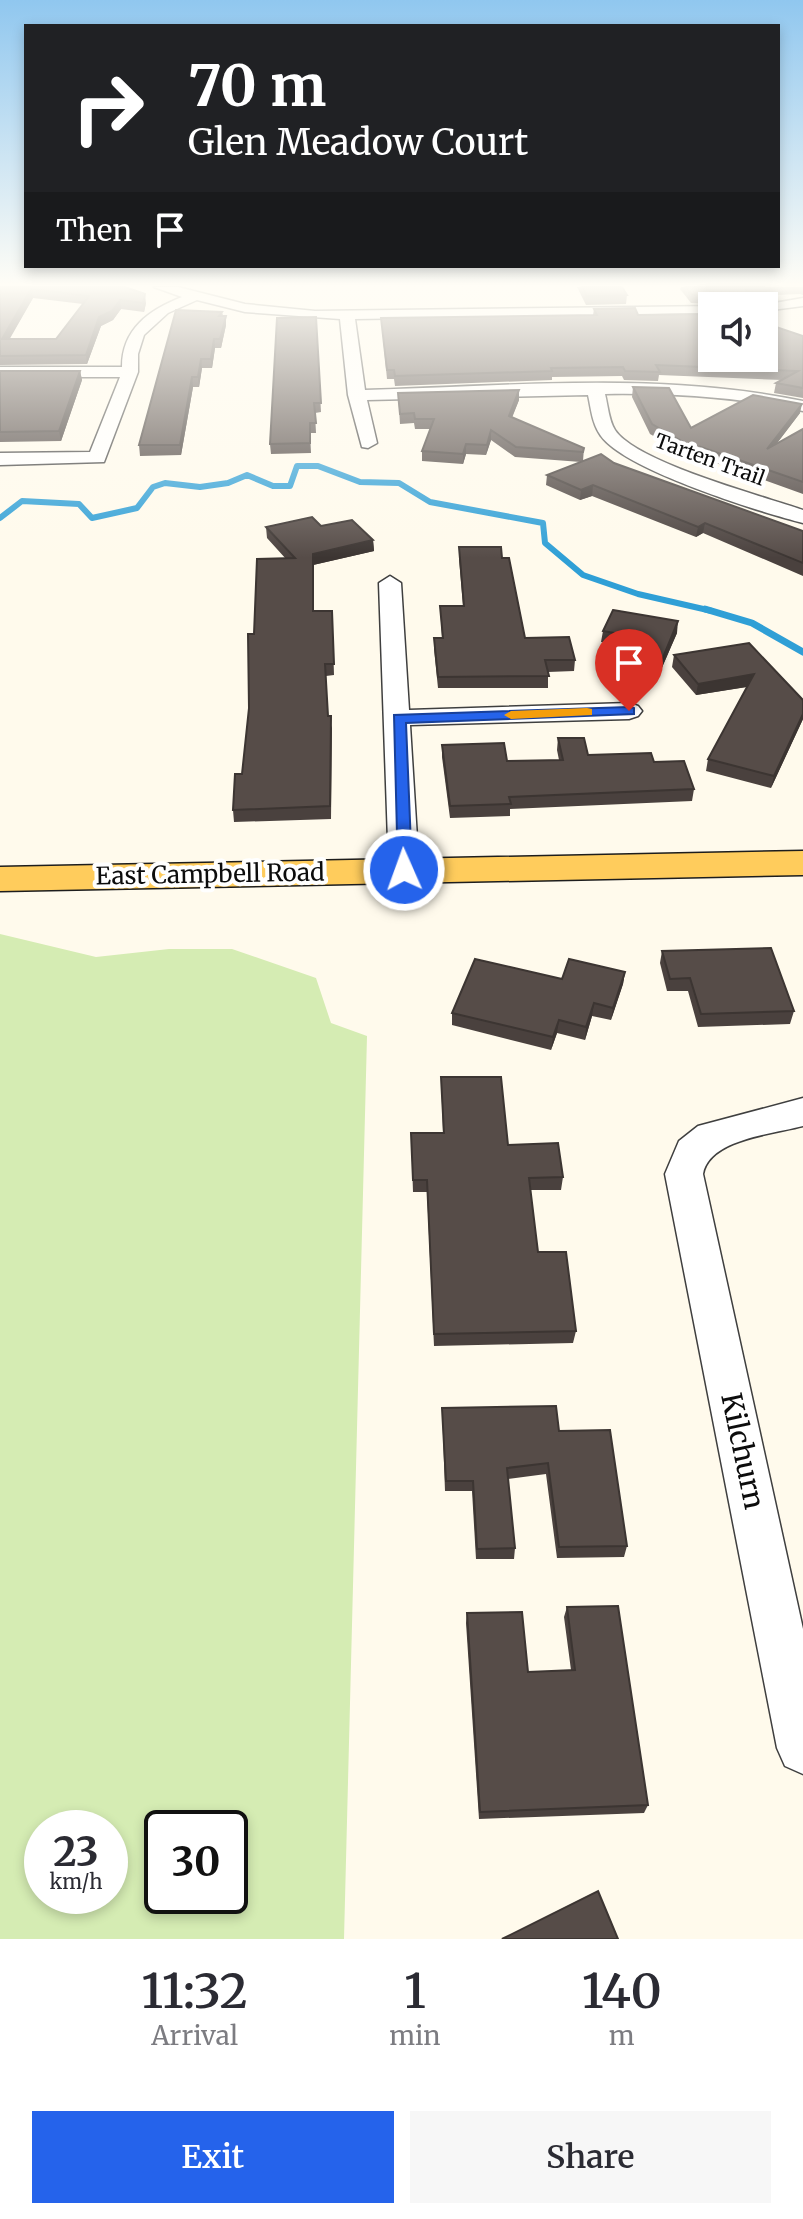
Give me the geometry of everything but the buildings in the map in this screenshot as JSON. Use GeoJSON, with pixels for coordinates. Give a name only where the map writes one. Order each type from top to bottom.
{"type":"FeatureCollection","features":[{"type":"Feature","properties":{"kind":"main road","name":"East Campbell Road"},"geometry":{"type":"LineString","coordinates":[[0,879],[803,863]]}},
{"type":"Feature","properties":{"kind":"street"},"geometry":{"type":"LineString","coordinates":[[0,459],[97,458],[128,377]]}},
{"type":"Feature","properties":{"kind":"street"},"geometry":{"type":"LineString","coordinates":[[355,377],[368,443]]}},
{"type":"Feature","properties":{"kind":"street"},"geometry":{"type":"LineString","coordinates":[[357,395],[595,388],[711,391],[803,406]]}},
{"type":"Feature","properties":{"kind":"street","name":"Tarten Trail"},"geometry":{"type":"LineString","coordinates":[[595,388],[608,434],[622,447],[648,461],[803,517]]}},
{"type":"Feature","properties":{"kind":"street"},"geometry":{"type":"LineString","coordinates":[[390,583],[399,718],[404,870]]}},
{"type":"Feature","properties":{"kind":"street"},"geometry":{"type":"LineString","coordinates":[[399,718],[629,711]]}},
{"type":"Feature","properties":{"kind":"street","name":"Kilchurn"},"geometry":{"type":"LineString","coordinates":[[803,1112],[711,1136],[687,1155],[684,1174],[803,1748]]}},
{"type":"Feature","properties":{"kind":"green space"},"geometry":{"type":"Polygon","coordinates":[[[0,934],[96,957],[169,949],[232,949],[316,978],[331,1023],[367,1036],[344,1939],[0,1939],[0,934]]]}},
{"type":"Feature","properties":{"kind":"waterway"},"geometry":{"type":"LineString","coordinates":[[0,518],[22,501],[79,504],[92,518],[137,508],[153,487],[165,483],[200,487],[228,483],[247,475],[273,486],[290,486],[297,466],[318,466],[360,482],[399,483],[430,502],[543,523],[545,543],[583,575],[638,594],[711,611]]}},
{"type":"Feature","properties":{"kind":"waterway"},"geometry":{"type":"LineString","coordinates":[[705,609],[711,611]]}},
{"type":"Feature","properties":{"kind":"waterway"},"geometry":{"type":"LineString","coordinates":[[711,611],[752,623],[803,652]]}},
{"type":"Feature","properties":{"kind":"slow traffic"},"geometry":{"type":"LineString","coordinates":[[511,715],[587,712]]}},
{"type":"Feature","properties":{"kind":"route"},"geometry":{"type":"LineString","coordinates":[[404,870],[399,718],[629,711]]}}]}
